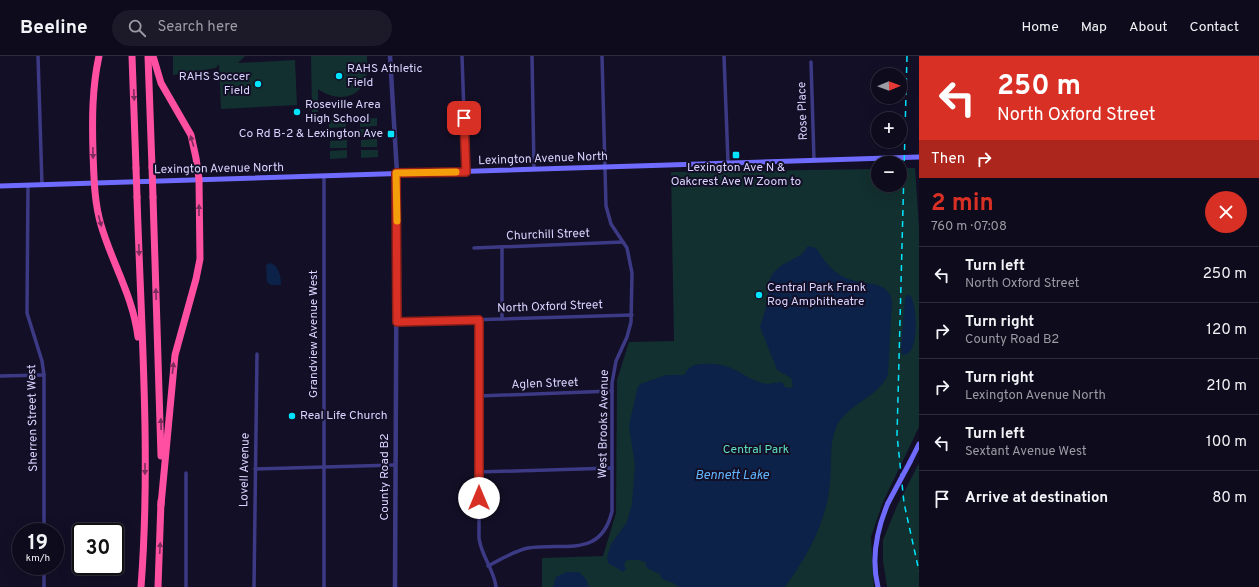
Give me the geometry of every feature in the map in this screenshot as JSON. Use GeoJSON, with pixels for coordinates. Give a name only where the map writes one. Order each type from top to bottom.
{"type":"FeatureCollection","features":[{"type":"Feature","properties":{"kind":"highway"},"geometry":{"type":"LineString","coordinates":[[99,56],[93,96],[94,182],[100,224],[128,294],[135,318],[144,388]]}},
{"type":"Feature","properties":{"kind":"highway"},"geometry":{"type":"LineString","coordinates":[[132,56],[144,388],[145,490],[141,587]]}},
{"type":"Feature","properties":{"kind":"highway"},"geometry":{"type":"LineString","coordinates":[[148,56],[161,439],[161,505],[158,587]]}},
{"type":"Feature","properties":{"kind":"highway"},"geometry":{"type":"LineString","coordinates":[[153,56],[161,84],[191,136],[199,179],[199,264],[175,355],[161,505]]}},
{"type":"Feature","properties":{"kind":"main road","name":"Lexington Avenue North"},"geometry":{"type":"LineString","coordinates":[[0,186],[919,157]]}},
{"type":"Feature","properties":{"kind":"main road"},"geometry":{"type":"LineString","coordinates":[[878,587],[875,572],[875,549],[879,526],[888,503],[919,444]]}},
{"type":"Feature","properties":{"kind":"street"},"geometry":{"type":"LineString","coordinates":[[38,56],[42,185]]}},
{"type":"Feature","properties":{"kind":"street","name":"County Road B2"},"geometry":{"type":"LineString","coordinates":[[390,56],[396,173],[397,322],[395,587]]}},
{"type":"Feature","properties":{"kind":"street"},"geometry":{"type":"LineString","coordinates":[[462,56],[466,172]]}},
{"type":"Feature","properties":{"kind":"street"},"geometry":{"type":"LineString","coordinates":[[532,56],[534,169]]}},
{"type":"Feature","properties":{"kind":"street","name":"West Brooks Avenue"},"geometry":{"type":"LineString","coordinates":[[488,566],[526,548],[586,545],[597,539],[605,530],[612,511],[612,391],[614,367],[627,337],[632,315],[631,265],[628,253],[607,212],[602,56]]}},
{"type":"Feature","properties":{"kind":"street"},"geometry":{"type":"LineString","coordinates":[[724,56],[728,162]]}},
{"type":"Feature","properties":{"kind":"street","name":"Rose Place"},"geometry":{"type":"LineString","coordinates":[[811,62],[814,160]]}},
{"type":"Feature","properties":{"kind":"street","name":"Grandview Avenue West"},"geometry":{"type":"LineString","coordinates":[[324,176],[324,587]]}},
{"type":"Feature","properties":{"kind":"street","name":"Sherren Street West"},"geometry":{"type":"LineString","coordinates":[[28,185],[27,313],[30,327],[42,361],[44,375],[44,523]]}},
{"type":"Feature","properties":{"kind":"street","name":"Churchill Street"},"geometry":{"type":"LineString","coordinates":[[474,248],[623,242]]}},
{"type":"Feature","properties":{"kind":"street"},"geometry":{"type":"LineString","coordinates":[[502,247],[502,319]]}},
{"type":"Feature","properties":{"kind":"street","name":"North Oxford Street"},"geometry":{"type":"LineString","coordinates":[[397,322],[632,315]]}},
{"type":"Feature","properties":{"kind":"street"},"geometry":{"type":"LineString","coordinates":[[479,320],[480,546],[496,587]]}},
{"type":"Feature","properties":{"kind":"street","name":"Lovell Avenue"},"geometry":{"type":"LineString","coordinates":[[254,587],[254,469],[257,354]]}},
{"type":"Feature","properties":{"kind":"street"},"geometry":{"type":"LineString","coordinates":[[0,376],[44,375]]}},
{"type":"Feature","properties":{"kind":"street","name":"Aglen Street"},"geometry":{"type":"LineString","coordinates":[[479,396],[612,391]]}},
{"type":"Feature","properties":{"kind":"street"},"geometry":{"type":"LineString","coordinates":[[254,469],[395,465]]}},
{"type":"Feature","properties":{"kind":"street"},"geometry":{"type":"LineString","coordinates":[[479,472],[612,468]]}},
{"type":"Feature","properties":{"kind":"street"},"geometry":{"type":"LineString","coordinates":[[186,472],[186,587]]}},
{"type":"Feature","properties":{"kind":"street"},"geometry":{"type":"LineString","coordinates":[[44,575],[44,587]]}},
{"type":"Feature","properties":{"kind":"green space","name":"RAHS Soccer Field"},"geometry":{"type":"Polygon","coordinates":[[[173,56],[245,56],[238,63],[295,60],[297,105],[221,109],[219,64],[216,68],[173,75],[173,56]]]}},
{"type":"Feature","properties":{"kind":"green space","name":"RAHS Athletic Field"},"geometry":{"type":"Polygon","coordinates":[[[311,56],[367,56],[367,75],[363,86],[352,95],[345,97],[331,96],[318,89],[318,112],[312,112],[311,56]]]}},
{"type":"Feature","properties":{"kind":"green space"},"geometry":{"type":"Polygon","coordinates":[[[377,118],[377,126],[360,127],[360,119],[377,118]]]}},
{"type":"Feature","properties":{"kind":"green space"},"geometry":{"type":"Polygon","coordinates":[[[346,119],[346,127],[329,128],[329,120],[346,119]]]}},
{"type":"Feature","properties":{"kind":"green space"},"geometry":{"type":"Polygon","coordinates":[[[360,129],[377,129],[377,137],[360,137],[360,129]]]}},
{"type":"Feature","properties":{"kind":"green space"},"geometry":{"type":"Polygon","coordinates":[[[330,130],[346,130],[347,138],[330,138],[330,130]]]}},
{"type":"Feature","properties":{"kind":"green space"},"geometry":{"type":"Polygon","coordinates":[[[377,139],[377,147],[361,147],[361,140],[377,139]]]}},
{"type":"Feature","properties":{"kind":"green space"},"geometry":{"type":"Polygon","coordinates":[[[347,140],[347,148],[330,148],[330,141],[347,140]]]}},
{"type":"Feature","properties":{"kind":"green space"},"geometry":{"type":"Polygon","coordinates":[[[347,150],[347,158],[330,159],[330,151],[347,150]]]}},
{"type":"Feature","properties":{"kind":"green space"},"geometry":{"type":"Polygon","coordinates":[[[361,150],[378,150],[378,157],[361,158],[361,150]]]}},
{"type":"Feature","properties":{"kind":"green space","name":"Central Park"},"geometry":{"type":"Polygon","coordinates":[[[907,168],[915,168],[919,227],[919,427],[883,502],[871,537],[874,587],[542,587],[542,558],[603,556],[616,513],[617,380],[629,342],[674,341],[671,172],[871,169],[871,192],[907,192],[907,168]]]}},
{"type":"Feature","properties":{"kind":"green space"},"geometry":{"type":"Polygon","coordinates":[[[919,463],[919,587],[887,587],[883,561],[883,540],[897,506],[919,463]]]}},
{"type":"Feature","properties":{"kind":"water","name":"Bennett Lake"},"geometry":{"type":"Polygon","coordinates":[[[808,246],[816,248],[828,265],[839,275],[851,280],[874,284],[886,289],[890,294],[892,302],[888,374],[878,389],[847,413],[836,428],[832,441],[831,476],[825,511],[821,524],[809,550],[785,587],[679,587],[662,579],[660,574],[647,568],[645,562],[638,560],[627,560],[624,564],[626,569],[623,572],[608,563],[607,557],[611,544],[627,522],[632,504],[635,465],[629,426],[637,389],[640,384],[666,375],[684,375],[688,369],[697,364],[722,365],[762,383],[767,384],[782,382],[785,387],[790,388],[793,386],[791,378],[777,370],[760,327],[767,304],[769,281],[773,273],[782,265],[801,255],[808,246]]]}},
{"type":"Feature","properties":{"kind":"water"},"geometry":{"type":"Polygon","coordinates":[[[271,263],[279,272],[281,285],[271,285],[267,282],[266,265],[271,263]]]}},
{"type":"Feature","properties":{"kind":"water"},"geometry":{"type":"Polygon","coordinates":[[[909,294],[915,309],[916,330],[912,349],[908,354],[902,354],[901,349],[905,298],[909,294]]]}},
{"type":"Feature","properties":{"kind":"water"},"geometry":{"type":"Polygon","coordinates":[[[566,572],[579,572],[586,579],[589,587],[553,587],[556,577],[566,572]]]}},
{"type":"Feature","properties":{"kind":"railway"},"geometry":{"type":"LineString","coordinates":[[907,56],[897,435],[904,503],[919,571]]}},
{"type":"Feature","properties":{"kind":"slow traffic"},"geometry":{"type":"LineString","coordinates":[[397,221],[396,173],[456,172]]}},
{"type":"Feature","properties":{"kind":"place","name":"RAHS Athletic Field"},"geometry":{"type":"Point","coordinates":[339,76]}},
{"type":"Feature","properties":{"kind":"place","name":"RAHS Soccer Field"},"geometry":{"type":"Point","coordinates":[258,84]}},
{"type":"Feature","properties":{"kind":"place","name":"Roseville Area High School"},"geometry":{"type":"Point","coordinates":[297,112]}},
{"type":"Feature","properties":{"kind":"place","name":"Co Rd B-2 & Lexington Ave"},"geometry":{"type":"Point","coordinates":[391,134]}},
{"type":"Feature","properties":{"kind":"place","name":"Lexington Ave N & Oakcrest Ave W Zoom to"},"geometry":{"type":"Point","coordinates":[736,155]}},
{"type":"Feature","properties":{"kind":"place","name":"Central Park Frank Rog Amphitheatre"},"geometry":{"type":"Point","coordinates":[759,295]}},
{"type":"Feature","properties":{"kind":"place","name":"Real Life Church"},"geometry":{"type":"Point","coordinates":[292,416]}},
{"type":"Feature","properties":{"kind":"route"},"geometry":{"type":"LineString","coordinates":[[464,118],[466,172],[396,173],[397,322],[479,320],[479,498]]}}]}
